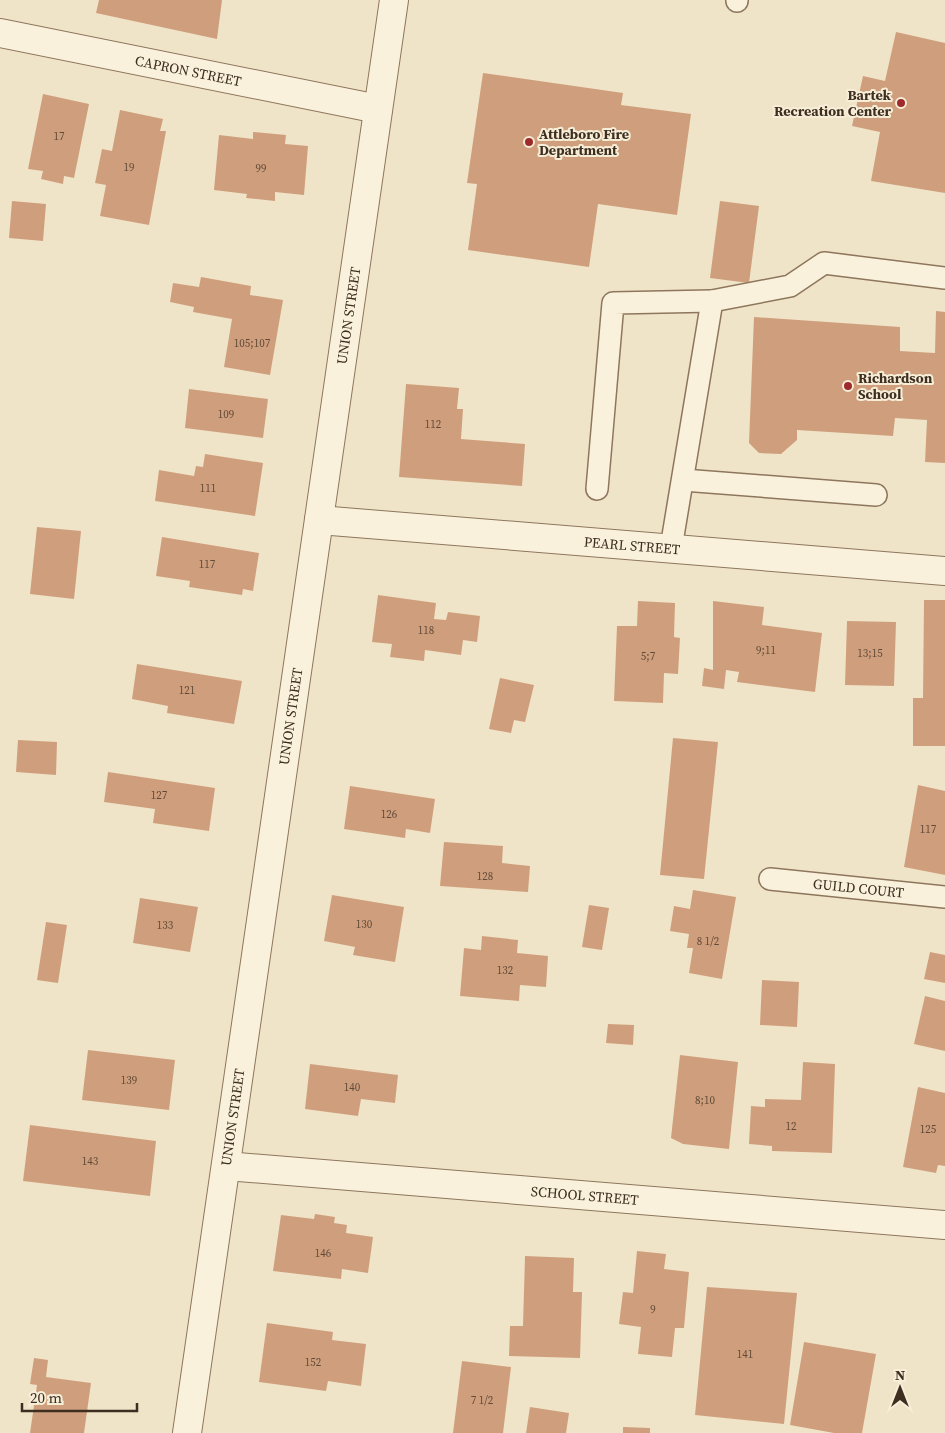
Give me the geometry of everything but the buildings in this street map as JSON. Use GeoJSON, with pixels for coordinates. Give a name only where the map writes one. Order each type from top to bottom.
{"type":"FeatureCollection","features":[{"type":"Feature","properties":{"kind":"street","name":"UNION STREET"},"geometry":{"type":"LineString","coordinates":[[187,1433],[394,0]]}},
{"type":"Feature","properties":{"kind":"street","name":"CAPRON STREET"},"geometry":{"type":"LineString","coordinates":[[0,33],[378,109]]}},
{"type":"Feature","properties":{"kind":"street","name":"PEARL STREET"},"geometry":{"type":"LineString","coordinates":[[319,520],[945,571]]}},
{"type":"Feature","properties":{"kind":"street","name":"SCHOOL STREET"},"geometry":{"type":"LineString","coordinates":[[226,1166],[945,1225]]}},
{"type":"Feature","properties":{"kind":"lane"},"geometry":{"type":"LineString","coordinates":[[597,489],[612,303],[712,301],[790,286],[824,263],[945,278]]}},
{"type":"Feature","properties":{"kind":"lane"},"geometry":{"type":"LineString","coordinates":[[671,548],[712,301]]}},
{"type":"Feature","properties":{"kind":"lane"},"geometry":{"type":"LineString","coordinates":[[683,480],[876,494]]}},
{"type":"Feature","properties":{"kind":"lane","name":"GUILD COURT"},"geometry":{"type":"LineString","coordinates":[[770,879],[945,897]]}},
{"type":"Feature","properties":{"kind":"place","name":"Bartek Recreation Center"},"geometry":{"type":"Point","coordinates":[901,103]}},
{"type":"Feature","properties":{"kind":"place","name":"Attleboro Fire Department"},"geometry":{"type":"Point","coordinates":[529,142]}},
{"type":"Feature","properties":{"kind":"place","name":"Richardson School"},"geometry":{"type":"Point","coordinates":[848,386]}}]}
